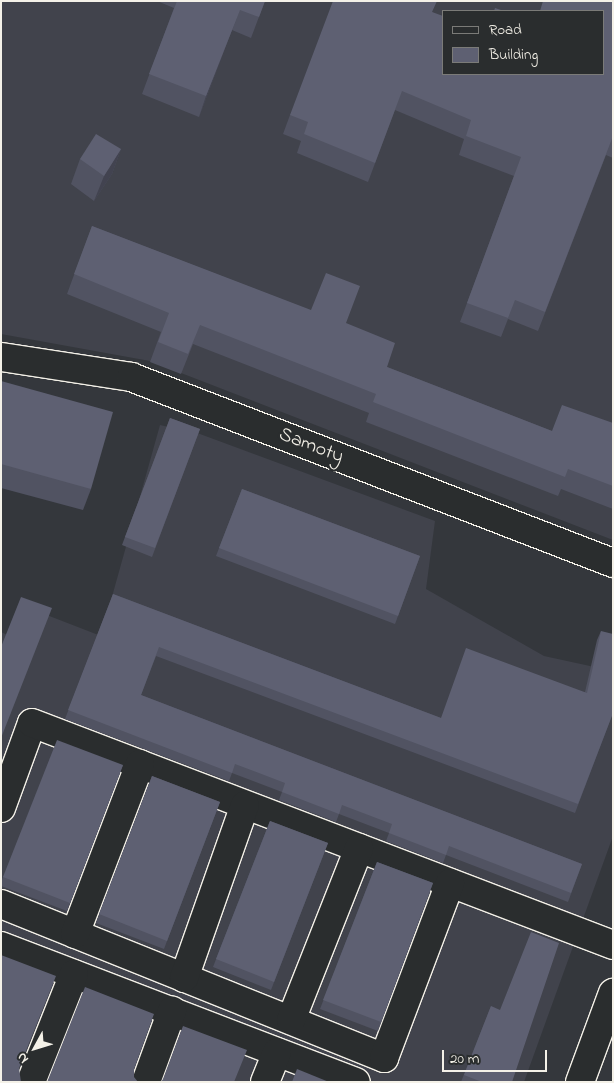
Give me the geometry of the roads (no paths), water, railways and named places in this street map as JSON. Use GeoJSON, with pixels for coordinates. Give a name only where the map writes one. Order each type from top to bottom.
{"type":"FeatureCollection","features":[{"type":"Feature","properties":{"kind":"street","name":"Samoty"},"geometry":{"type":"LineString","coordinates":[[1,357],[131,377],[613,563]]}},
{"type":"Feature","properties":{"kind":"street"},"geometry":{"type":"LineString","coordinates":[[1,808],[32,724],[613,945]]}},
{"type":"Feature","properties":{"kind":"street"},"geometry":{"type":"LineString","coordinates":[[75,934],[140,764]]}},
{"type":"Feature","properties":{"kind":"street"},"geometry":{"type":"LineString","coordinates":[[184,978],[245,805]]}},
{"type":"Feature","properties":{"kind":"street"},"geometry":{"type":"LineString","coordinates":[[291,1020],[359,848]]}},
{"type":"Feature","properties":{"kind":"street"},"geometry":{"type":"LineString","coordinates":[[1,904],[384,1058],[450,883]]}},
{"type":"Feature","properties":{"kind":"street"},"geometry":{"type":"LineString","coordinates":[[1,946],[356,1082]]}},
{"type":"Feature","properties":{"kind":"street"},"geometry":{"type":"LineString","coordinates":[[31,1082],[74,974]]}},
{"type":"Feature","properties":{"kind":"street"},"geometry":{"type":"LineString","coordinates":[[580,1082],[613,993]]}},
{"type":"Feature","properties":{"kind":"street"},"geometry":{"type":"LineString","coordinates":[[146,1082],[172,1011]]}},
{"type":"Feature","properties":{"kind":"street"},"geometry":{"type":"LineString","coordinates":[[265,1082],[277,1052]]}}]}
